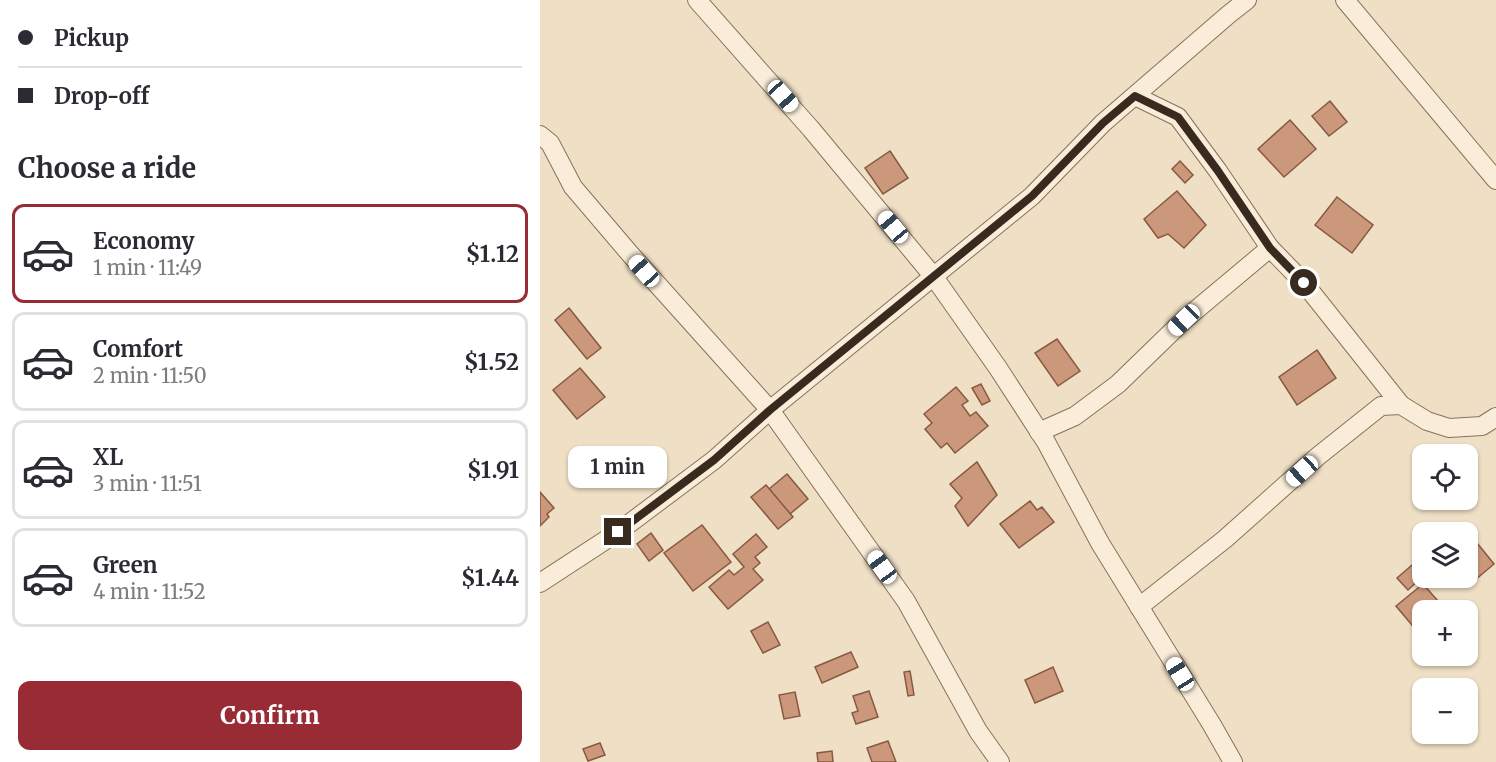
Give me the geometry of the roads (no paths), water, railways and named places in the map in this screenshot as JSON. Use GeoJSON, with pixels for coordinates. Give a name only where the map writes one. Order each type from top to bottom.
{"type":"FeatureCollection","features":[{"type":"Feature","properties":{"kind":"street"},"geometry":{"type":"LineString","coordinates":[[697,0],[812,129],[934,277],[998,368],[1039,432],[1100,543],[1233,762]]}},
{"type":"Feature","properties":{"kind":"street"},"geometry":{"type":"LineString","coordinates":[[540,583],[618,532],[714,460],[770,410],[1032,196],[1103,123],[1247,0]]}},
{"type":"Feature","properties":{"kind":"street"},"geometry":{"type":"LineString","coordinates":[[1345,0],[1496,180]]}},
{"type":"Feature","properties":{"kind":"street"},"geometry":{"type":"LineString","coordinates":[[1135,96],[1178,117],[1270,248],[1304,283],[1401,405],[1427,421],[1449,428],[1482,426],[1496,417]]}},
{"type":"Feature","properties":{"kind":"street"},"geometry":{"type":"LineString","coordinates":[[540,135],[550,143],[573,187],[770,410],[906,601],[978,731],[1000,762]]}},
{"type":"Feature","properties":{"kind":"street"},"geometry":{"type":"LineString","coordinates":[[1039,432],[1075,416],[1118,384],[1184,320],[1270,248]]}},
{"type":"Feature","properties":{"kind":"street"},"geometry":{"type":"LineString","coordinates":[[1139,607],[1225,539],[1363,419],[1381,406],[1401,405]]}}]}
